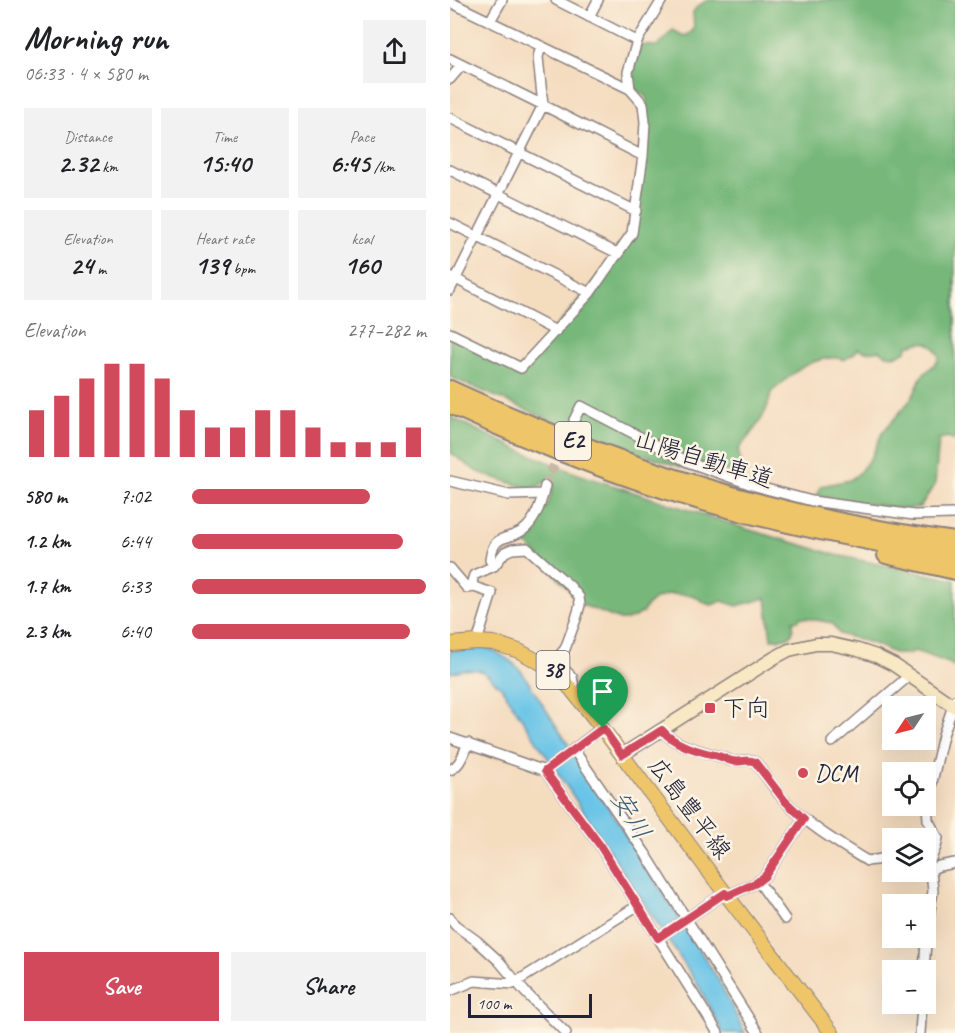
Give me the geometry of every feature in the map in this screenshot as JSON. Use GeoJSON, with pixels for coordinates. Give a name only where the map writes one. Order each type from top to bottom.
{"type":"FeatureCollection","features":[{"type":"Feature","properties":{"kind":"highway","name":"山陽自動車道"},"geometry":{"type":"LineString","coordinates":[[450,388],[504,414],[612,456],[849,538],[955,556]]}},
{"type":"Feature","properties":{"kind":"highway","name":"山陽自動車道"},"geometry":{"type":"LineString","coordinates":[[450,405],[499,428],[608,471],[695,499],[783,516],[851,524],[955,542]]}},
{"type":"Feature","properties":{"kind":"highway"},"geometry":{"type":"LineString","coordinates":[[783,516],[955,532]]}},
{"type":"Feature","properties":{"kind":"highway"},"geometry":{"type":"LineString","coordinates":[[783,516],[862,549],[955,571]]}},
{"type":"Feature","properties":{"kind":"main road","name":"広島豊平線"},"geometry":{"type":"LineString","coordinates":[[450,644],[495,643],[519,651],[552,669],[603,728],[726,895],[832,1033]]}},
{"type":"Feature","properties":{"kind":"street"},"geometry":{"type":"LineString","coordinates":[[490,21],[502,0]]}},
{"type":"Feature","properties":{"kind":"street"},"geometry":{"type":"LineString","coordinates":[[556,0],[637,41]]}},
{"type":"Feature","properties":{"kind":"street"},"geometry":{"type":"LineString","coordinates":[[589,17],[598,0]]}},
{"type":"Feature","properties":{"kind":"street"},"geometry":{"type":"LineString","coordinates":[[630,89],[628,72],[637,41],[661,0]]}},
{"type":"Feature","properties":{"kind":"street"},"geometry":{"type":"LineString","coordinates":[[450,2],[630,89],[643,104],[645,122],[643,156],[632,233],[590,293],[521,368],[450,333]]}},
{"type":"Feature","properties":{"kind":"street"},"geometry":{"type":"LineString","coordinates":[[450,290],[453,278],[477,236],[543,105],[538,57],[541,47]]}},
{"type":"Feature","properties":{"kind":"street"},"geometry":{"type":"LineString","coordinates":[[450,59],[643,156]]}},
{"type":"Feature","properties":{"kind":"street"},"geometry":{"type":"LineString","coordinates":[[450,80],[462,65]]}},
{"type":"Feature","properties":{"kind":"street"},"geometry":{"type":"LineString","coordinates":[[450,118],[636,211]]}},
{"type":"Feature","properties":{"kind":"street"},"geometry":{"type":"LineString","coordinates":[[450,170],[619,254]]}},
{"type":"Feature","properties":{"kind":"street"},"geometry":{"type":"LineString","coordinates":[[450,223],[590,293]]}},
{"type":"Feature","properties":{"kind":"street"},"geometry":{"type":"LineString","coordinates":[[453,278],[556,330]]}},
{"type":"Feature","properties":{"kind":"street"},"geometry":{"type":"LineString","coordinates":[[574,420],[581,406],[688,462],[755,486],[812,501],[914,515],[955,514]]}},
{"type":"Feature","properties":{"kind":"street"},"geometry":{"type":"LineString","coordinates":[[450,481],[509,495],[544,490],[534,518],[525,529],[495,543],[490,560],[494,566]]}},
{"type":"Feature","properties":{"kind":"street"},"geometry":{"type":"LineString","coordinates":[[474,587],[472,582],[474,575],[494,566],[505,552],[527,548],[570,586],[579,597],[580,604],[558,663],[572,677],[574,686],[571,689]]}},
{"type":"Feature","properties":{"kind":"street"},"geometry":{"type":"LineString","coordinates":[[450,568],[467,588],[474,587],[492,593],[477,642]]}},
{"type":"Feature","properties":{"kind":"street"},"geometry":{"type":"LineString","coordinates":[[622,755],[774,658],[801,647],[816,644],[831,644],[858,650],[894,665],[954,704],[943,735],[927,804],[928,820],[932,828]]}},
{"type":"Feature","properties":{"kind":"street"},"geometry":{"type":"LineString","coordinates":[[832,742],[910,675]]}},
{"type":"Feature","properties":{"kind":"street"},"geometry":{"type":"LineString","coordinates":[[547,770],[603,728]]}},
{"type":"Feature","properties":{"kind":"street"},"geometry":{"type":"LineString","coordinates":[[662,730],[667,736],[695,750],[733,762],[750,759],[755,762],[785,801],[804,819],[867,861],[882,859]]}},
{"type":"Feature","properties":{"kind":"street"},"geometry":{"type":"LineString","coordinates":[[450,738],[547,770],[599,844],[717,1033]]}},
{"type":"Feature","properties":{"kind":"street"},"geometry":{"type":"LineString","coordinates":[[450,770],[460,763],[468,743]]}},
{"type":"Feature","properties":{"kind":"street"},"geometry":{"type":"LineString","coordinates":[[573,751],[645,853],[758,1033]]}},
{"type":"Feature","properties":{"kind":"street"},"geometry":{"type":"LineString","coordinates":[[659,938],[726,895],[765,876],[804,819]]}},
{"type":"Feature","properties":{"kind":"street"},"geometry":{"type":"LineString","coordinates":[[936,867],[955,863]]}},
{"type":"Feature","properties":{"kind":"street"},"geometry":{"type":"LineString","coordinates":[[758,881],[785,919]]}},
{"type":"Feature","properties":{"kind":"street"},"geometry":{"type":"LineString","coordinates":[[925,960],[933,891],[931,882]]}},
{"type":"Feature","properties":{"kind":"street"},"geometry":{"type":"LineString","coordinates":[[450,991],[474,981],[513,984],[637,906]]}},
{"type":"Feature","properties":{"kind":"street"},"geometry":{"type":"LineString","coordinates":[[450,918],[455,925],[499,961],[525,992],[566,1033]]}},
{"type":"Feature","properties":{"kind":"street"},"geometry":{"type":"LineString","coordinates":[[920,1033],[921,1014]]}},
{"type":"Feature","properties":{"kind":"green space"},"geometry":{"type":"Polygon","coordinates":[[[707,0],[955,0],[955,441],[948,437],[939,439],[935,484],[920,507],[904,509],[822,497],[817,493],[821,486],[850,480],[859,473],[872,456],[882,433],[908,403],[921,377],[938,361],[939,356],[930,344],[918,343],[907,346],[906,351],[892,356],[879,350],[868,352],[858,349],[844,360],[825,359],[799,370],[771,392],[767,409],[738,450],[743,470],[736,470],[733,473],[702,464],[699,473],[618,446],[562,425],[450,377],[450,334],[520,370],[633,236],[648,113],[646,96],[633,88],[630,73],[641,45],[658,46],[673,30],[684,36],[689,34],[694,29],[693,12],[707,0]]]}},
{"type":"Feature","properties":{"kind":"green space"},"geometry":{"type":"Polygon","coordinates":[[[450,417],[519,450],[575,473],[750,530],[836,555],[955,580],[955,667],[914,651],[909,654],[896,654],[872,643],[839,634],[832,623],[801,617],[798,621],[793,621],[793,631],[789,637],[771,639],[766,598],[737,606],[722,601],[712,605],[693,595],[669,594],[655,599],[642,613],[627,620],[620,620],[583,605],[527,544],[516,541],[533,529],[539,514],[547,507],[554,484],[544,482],[540,486],[529,488],[476,471],[450,452],[450,417]]]}},
{"type":"Feature","properties":{"kind":"water"},"geometry":{"type":"Polygon","coordinates":[[[481,646],[503,656],[522,672],[718,979],[745,1033],[723,1033],[698,985],[501,687],[481,671],[465,670],[450,673],[450,651],[481,646]]]}},
{"type":"Feature","properties":{"kind":"tunnel"},"geometry":{"type":"LineString","coordinates":[[545,486],[574,420]]}},
{"type":"Feature","properties":{"kind":"place","name":"下向"},"geometry":{"type":"Point","coordinates":[710,708]}},
{"type":"Feature","properties":{"kind":"place","name":"DCM"},"geometry":{"type":"Point","coordinates":[803,773]}},
{"type":"Feature","properties":{"kind":"route"},"geometry":{"type":"LineString","coordinates":[[603,728],[622,755],[662,730],[667,736],[695,750],[733,762],[750,759],[755,762],[785,801],[804,819],[765,876],[756,883],[727,896],[725,893],[658,938],[599,844],[545,771],[603,728]]}},
{"type":"Feature","properties":{"kind":"water label","name":"安川"},"geometry":{"type":"Point","coordinates":[631,815]}}]}
